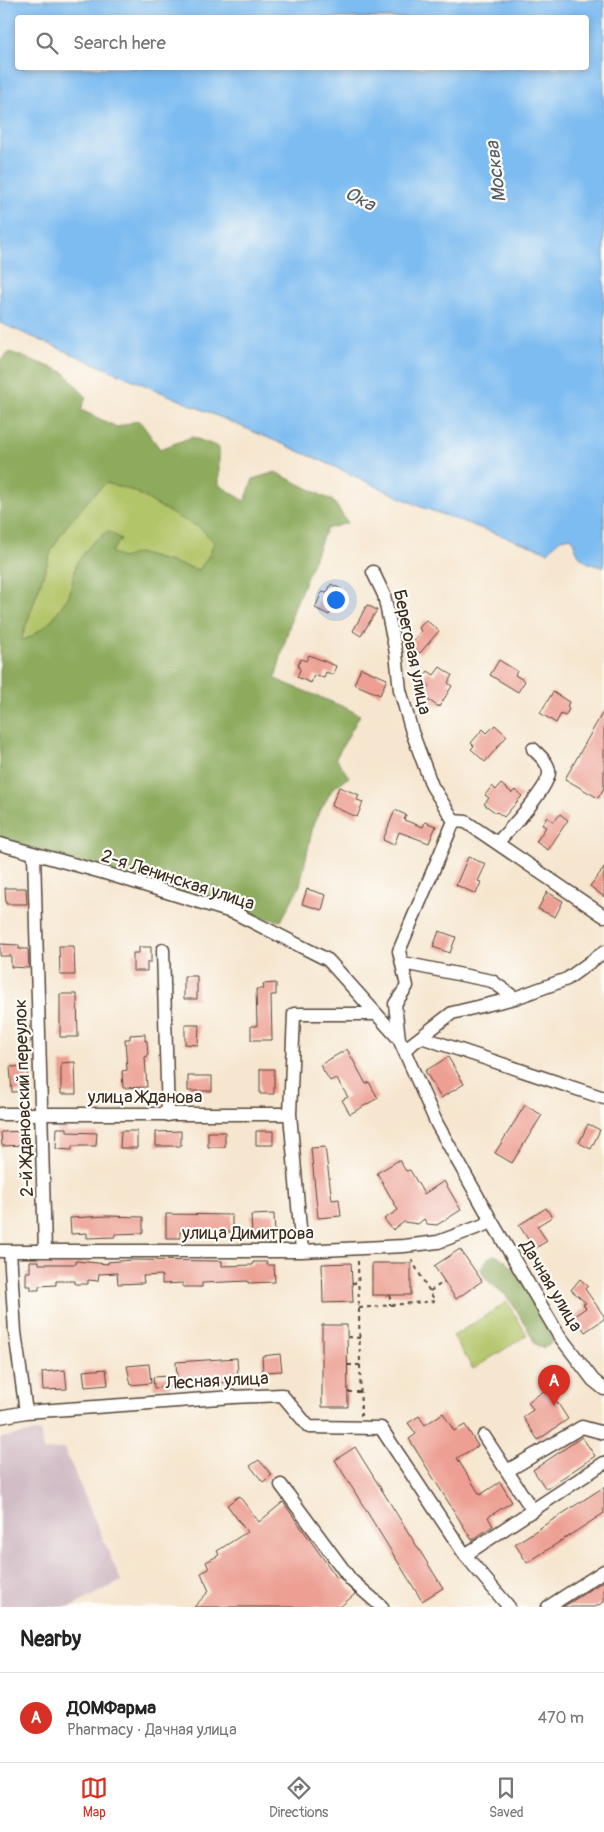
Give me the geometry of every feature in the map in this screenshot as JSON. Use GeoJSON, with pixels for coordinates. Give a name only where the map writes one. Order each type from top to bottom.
{"type":"FeatureCollection","features":[{"type":"Feature","properties":{"kind":"street","name":"Береговая улица"},"geometry":{"type":"LineString","coordinates":[[373,572],[384,595],[396,653],[400,690],[412,732],[432,786],[454,821]]}},
{"type":"Feature","properties":{"kind":"street"},"geometry":{"type":"LineString","coordinates":[[497,843],[520,818],[548,780],[549,770],[545,761],[533,749]]}},
{"type":"Feature","properties":{"kind":"street"},"geometry":{"type":"LineString","coordinates":[[604,916],[466,822],[454,821],[399,951],[407,986],[395,1004],[401,1045],[421,1037],[452,1013],[515,998],[567,980],[604,952]]}},
{"type":"Feature","properties":{"kind":"street","name":"2-я Ленинская улица"},"geometry":{"type":"LineString","coordinates":[[0,844],[105,873],[236,913],[328,960],[401,1045],[436,1124],[492,1222]]}},
{"type":"Feature","properties":{"kind":"street","name":"2-й Ждановский переулок"},"geometry":{"type":"LineString","coordinates":[[34,854],[43,1115],[45,1251]]}},
{"type":"Feature","properties":{"kind":"street"},"geometry":{"type":"LineString","coordinates":[[163,950],[168,1115]]}},
{"type":"Feature","properties":{"kind":"street"},"geometry":{"type":"LineString","coordinates":[[403,963],[492,982],[515,998]]}},
{"type":"Feature","properties":{"kind":"street"},"geometry":{"type":"LineString","coordinates":[[302,1251],[290,1114],[294,1014],[376,1014]]}},
{"type":"Feature","properties":{"kind":"street"},"geometry":{"type":"LineString","coordinates":[[421,1037],[604,1098]]}},
{"type":"Feature","properties":{"kind":"street","name":"улица Жданова"},"geometry":{"type":"LineString","coordinates":[[0,1114],[290,1114]]}},
{"type":"Feature","properties":{"kind":"street","name":"улица Димитрова"},"geometry":{"type":"LineString","coordinates":[[5,1251],[302,1251],[404,1246],[438,1242],[492,1222]]}},
{"type":"Feature","properties":{"kind":"street","name":"Дачная улица"},"geometry":{"type":"LineString","coordinates":[[492,1222],[558,1334],[593,1380],[604,1389]]}},
{"type":"Feature","properties":{"kind":"street"},"geometry":{"type":"LineString","coordinates":[[5,1251],[26,1412]]}},
{"type":"Feature","properties":{"kind":"street","name":"Лесная улица"},"geometry":{"type":"LineString","coordinates":[[0,1417],[26,1412],[233,1397],[282,1396],[309,1427],[381,1428],[465,1555],[509,1607]]}},
{"type":"Feature","properties":{"kind":"street"},"geometry":{"type":"LineString","coordinates":[[507,1472],[582,1427],[604,1433]]}},
{"type":"Feature","properties":{"kind":"street"},"geometry":{"type":"LineString","coordinates":[[484,1436],[533,1511]]}},
{"type":"Feature","properties":{"kind":"street"},"geometry":{"type":"LineString","coordinates":[[465,1555],[604,1464]]}},
{"type":"Feature","properties":{"kind":"street"},"geometry":{"type":"LineString","coordinates":[[281,1485],[351,1580],[382,1607]]}},
{"type":"Feature","properties":{"kind":"street"},"geometry":{"type":"LineString","coordinates":[[548,1607],[604,1571]]}},
{"type":"Feature","properties":{"kind":"path"},"geometry":{"type":"LineString","coordinates":[[359,1308],[435,1301],[404,1246]]}},
{"type":"Feature","properties":{"kind":"path"},"geometry":{"type":"LineString","coordinates":[[358,1248],[362,1428]]}},
{"type":"Feature","properties":{"kind":"path"},"geometry":{"type":"LineString","coordinates":[[430,1291],[444,1282]]}},
{"type":"Feature","properties":{"kind":"path"},"geometry":{"type":"LineString","coordinates":[[352,1283],[358,1283]]}},
{"type":"Feature","properties":{"kind":"path"},"geometry":{"type":"LineString","coordinates":[[390,1295],[390,1305]]}},
{"type":"Feature","properties":{"kind":"path"},"geometry":{"type":"LineString","coordinates":[[348,1338],[360,1338]]}},
{"type":"Feature","properties":{"kind":"path"},"geometry":{"type":"LineString","coordinates":[[348,1365],[360,1365]]}},
{"type":"Feature","properties":{"kind":"path"},"geometry":{"type":"LineString","coordinates":[[348,1392],[360,1392]]}},
{"type":"Feature","properties":{"kind":"shaded area"},"geometry":{"type":"Polygon","coordinates":[[[40,1431],[43,1451],[64,1448],[121,1581],[71,1607],[0,1607],[0,1438],[40,1431]]]}},
{"type":"Feature","properties":{"kind":"green space"},"geometry":{"type":"Polygon","coordinates":[[[10,352],[64,372],[86,397],[81,410],[117,427],[139,420],[160,449],[192,437],[219,447],[219,485],[245,501],[253,479],[275,472],[333,501],[348,523],[326,529],[294,609],[275,679],[360,715],[336,758],[349,777],[333,788],[314,822],[300,885],[281,921],[258,917],[0,839],[0,361],[10,352]],[[106,483],[92,496],[65,528],[52,549],[21,641],[32,636],[50,622],[69,596],[77,562],[92,543],[108,531],[121,539],[111,552],[122,558],[137,553],[199,570],[210,554],[214,542],[199,527],[174,515],[134,491],[106,483]]]}},
{"type":"Feature","properties":{"kind":"green space"},"geometry":{"type":"Polygon","coordinates":[[[106,483],[134,491],[174,515],[199,527],[214,542],[210,554],[199,570],[138,553],[122,558],[110,553],[77,562],[69,596],[50,623],[20,642],[52,549],[65,528],[92,496],[106,483]]]}},
{"type":"Feature","properties":{"kind":"green space"},"geometry":{"type":"Polygon","coordinates":[[[494,1255],[503,1259],[514,1269],[537,1306],[548,1327],[553,1342],[543,1348],[535,1344],[507,1297],[485,1278],[481,1269],[488,1258],[494,1255]]]}},
{"type":"Feature","properties":{"kind":"green space"},"geometry":{"type":"Polygon","coordinates":[[[507,1302],[527,1335],[473,1369],[453,1336],[507,1302]]]}},
{"type":"Feature","properties":{"kind":"water"},"geometry":{"type":"Polygon","coordinates":[[[0,0],[604,0],[604,567],[591,564],[582,558],[576,550],[572,537],[560,539],[548,552],[421,507],[322,461],[0,323],[0,0]]]}},
{"type":"Feature","properties":{"kind":"building"},"geometry":{"type":"Polygon","coordinates":[[[331,584],[341,589],[329,615],[315,608],[322,592],[327,593],[331,584]]]}},
{"type":"Feature","properties":{"kind":"building"},"geometry":{"type":"Polygon","coordinates":[[[367,605],[377,610],[361,636],[353,631],[367,605]]]}},
{"type":"Feature","properties":{"kind":"building"},"geometry":{"type":"Polygon","coordinates":[[[426,620],[439,631],[420,653],[410,645],[421,631],[419,628],[426,620]]]}},
{"type":"Feature","properties":{"kind":"building"},"geometry":{"type":"Polygon","coordinates":[[[309,655],[336,666],[333,675],[326,672],[324,678],[314,675],[311,683],[297,677],[300,670],[298,665],[301,659],[306,661],[309,655]]]}},
{"type":"Feature","properties":{"kind":"building"},"geometry":{"type":"Polygon","coordinates":[[[499,660],[517,671],[515,675],[525,681],[518,692],[490,675],[499,660]]]}},
{"type":"Feature","properties":{"kind":"building"},"geometry":{"type":"Polygon","coordinates":[[[440,667],[452,675],[448,683],[452,686],[439,707],[422,696],[429,685],[421,680],[428,671],[434,675],[440,667]]]}},
{"type":"Feature","properties":{"kind":"building"},"geometry":{"type":"Polygon","coordinates":[[[361,668],[387,679],[380,695],[354,684],[361,668]]]}},
{"type":"Feature","properties":{"kind":"building"},"geometry":{"type":"Polygon","coordinates":[[[553,692],[569,702],[567,707],[569,709],[565,716],[561,714],[556,723],[540,713],[553,692]]]}},
{"type":"Feature","properties":{"kind":"building"},"geometry":{"type":"Polygon","coordinates":[[[604,710],[604,788],[598,798],[565,779],[604,710]]]}},
{"type":"Feature","properties":{"kind":"building"},"geometry":{"type":"Polygon","coordinates":[[[495,725],[507,736],[485,762],[471,749],[474,746],[471,743],[483,729],[487,733],[495,725]]]}},
{"type":"Feature","properties":{"kind":"building"},"geometry":{"type":"Polygon","coordinates":[[[501,784],[512,793],[515,790],[522,796],[504,817],[484,804],[489,798],[485,795],[492,786],[496,790],[501,784]]]}},
{"type":"Feature","properties":{"kind":"building"},"geometry":{"type":"Polygon","coordinates":[[[339,787],[359,795],[357,800],[363,802],[357,817],[331,806],[339,787]]]}},
{"type":"Feature","properties":{"kind":"building"},"geometry":{"type":"Polygon","coordinates":[[[395,810],[406,815],[404,820],[423,827],[425,822],[436,826],[429,843],[399,832],[394,845],[383,840],[395,810]]]}},
{"type":"Feature","properties":{"kind":"building"},"geometry":{"type":"Polygon","coordinates":[[[560,814],[568,820],[548,850],[536,842],[546,827],[542,825],[547,817],[554,822],[560,814]]]}},
{"type":"Feature","properties":{"kind":"building"},"geometry":{"type":"Polygon","coordinates":[[[468,857],[486,864],[478,881],[481,882],[476,894],[456,885],[468,857]]]}},
{"type":"Feature","properties":{"kind":"building"},"geometry":{"type":"Polygon","coordinates":[[[604,868],[604,897],[590,886],[604,868]]]}},
{"type":"Feature","properties":{"kind":"building"},"geometry":{"type":"Polygon","coordinates":[[[5,888],[26,888],[27,904],[6,904],[5,888]]]}},
{"type":"Feature","properties":{"kind":"building"},"geometry":{"type":"Polygon","coordinates":[[[307,889],[326,895],[322,910],[302,904],[307,889]]]}},
{"type":"Feature","properties":{"kind":"building"},"geometry":{"type":"Polygon","coordinates":[[[547,892],[563,901],[555,917],[538,909],[547,892]]]}},
{"type":"Feature","properties":{"kind":"building"},"geometry":{"type":"Polygon","coordinates":[[[439,931],[456,937],[450,953],[433,947],[439,931]]]}},
{"type":"Feature","properties":{"kind":"building"},"geometry":{"type":"Polygon","coordinates":[[[0,944],[19,945],[19,949],[28,949],[29,968],[11,967],[11,956],[0,956],[0,944]]]}},
{"type":"Feature","properties":{"kind":"building"},"geometry":{"type":"Polygon","coordinates":[[[59,946],[74,946],[75,975],[60,975],[59,946]]]}},
{"type":"Feature","properties":{"kind":"building"},"geometry":{"type":"Polygon","coordinates":[[[139,947],[151,947],[151,962],[147,962],[147,971],[133,971],[133,953],[139,953],[139,947]]]}},
{"type":"Feature","properties":{"kind":"building"},"geometry":{"type":"Polygon","coordinates":[[[184,976],[197,976],[197,999],[184,999],[184,976]]]}},
{"type":"Feature","properties":{"kind":"building"},"geometry":{"type":"Polygon","coordinates":[[[276,983],[276,995],[271,995],[272,1040],[251,1040],[251,1026],[257,1026],[256,989],[264,989],[263,984],[276,983]]]}},
{"type":"Feature","properties":{"kind":"building"},"geometry":{"type":"Polygon","coordinates":[[[60,994],[77,994],[78,1037],[60,1037],[60,994]]]}},
{"type":"Feature","properties":{"kind":"building"},"geometry":{"type":"Polygon","coordinates":[[[185,1025],[199,1025],[198,1045],[185,1044],[185,1025]]]}},
{"type":"Feature","properties":{"kind":"building"},"geometry":{"type":"Polygon","coordinates":[[[19,1027],[31,1027],[31,1042],[19,1042],[19,1027]]]}},
{"type":"Feature","properties":{"kind":"building"},"geometry":{"type":"Polygon","coordinates":[[[145,1034],[148,1056],[145,1057],[147,1087],[123,1088],[122,1071],[127,1070],[125,1039],[130,1039],[130,1035],[145,1034]]]}},
{"type":"Feature","properties":{"kind":"building"},"geometry":{"type":"Polygon","coordinates":[[[347,1049],[366,1084],[369,1082],[378,1098],[350,1114],[342,1100],[348,1097],[336,1078],[330,1081],[320,1065],[347,1049]]]}},
{"type":"Feature","properties":{"kind":"building"},"geometry":{"type":"Polygon","coordinates":[[[448,1057],[464,1084],[441,1098],[425,1071],[448,1057]]]}},
{"type":"Feature","properties":{"kind":"building"},"geometry":{"type":"Polygon","coordinates":[[[75,1062],[76,1094],[61,1094],[61,1063],[75,1062]]]}},
{"type":"Feature","properties":{"kind":"building"},"geometry":{"type":"Polygon","coordinates":[[[27,1066],[28,1091],[12,1092],[10,1067],[27,1066]]]}},
{"type":"Feature","properties":{"kind":"building"},"geometry":{"type":"Polygon","coordinates":[[[260,1069],[274,1069],[274,1094],[260,1094],[260,1069]]]}},
{"type":"Feature","properties":{"kind":"building"},"geometry":{"type":"Polygon","coordinates":[[[188,1076],[212,1076],[212,1091],[188,1091],[188,1076]]]}},
{"type":"Feature","properties":{"kind":"building"},"geometry":{"type":"Polygon","coordinates":[[[525,1105],[542,1115],[512,1163],[495,1153],[525,1105]]]}},
{"type":"Feature","properties":{"kind":"building"},"geometry":{"type":"Polygon","coordinates":[[[588,1124],[600,1130],[591,1149],[579,1143],[588,1124]]]}},
{"type":"Feature","properties":{"kind":"building"},"geometry":{"type":"Polygon","coordinates":[[[57,1128],[67,1128],[67,1132],[97,1133],[96,1146],[72,1146],[72,1150],[56,1149],[57,1128]]]}},
{"type":"Feature","properties":{"kind":"building"},"geometry":{"type":"Polygon","coordinates":[[[26,1131],[26,1145],[2,1146],[1,1132],[26,1131]]]}},
{"type":"Feature","properties":{"kind":"building"},"geometry":{"type":"Polygon","coordinates":[[[121,1131],[137,1131],[137,1148],[120,1148],[121,1131]]]}},
{"type":"Feature","properties":{"kind":"building"},"geometry":{"type":"Polygon","coordinates":[[[181,1131],[181,1146],[156,1146],[156,1132],[181,1131]]]}},
{"type":"Feature","properties":{"kind":"building"},"geometry":{"type":"Polygon","coordinates":[[[256,1131],[273,1131],[273,1145],[256,1145],[256,1131]]]}},
{"type":"Feature","properties":{"kind":"building"},"geometry":{"type":"Polygon","coordinates":[[[208,1132],[225,1132],[225,1147],[208,1147],[208,1132]]]}},
{"type":"Feature","properties":{"kind":"building"},"geometry":{"type":"Polygon","coordinates":[[[325,1147],[332,1200],[339,1199],[341,1216],[318,1218],[311,1148],[325,1147]]]}},
{"type":"Feature","properties":{"kind":"building"},"geometry":{"type":"Polygon","coordinates":[[[399,1160],[406,1171],[410,1170],[424,1194],[444,1181],[461,1210],[437,1225],[427,1224],[424,1219],[418,1224],[404,1222],[393,1230],[384,1219],[398,1210],[377,1173],[399,1160]]]}},
{"type":"Feature","properties":{"kind":"building"},"geometry":{"type":"Polygon","coordinates":[[[546,1208],[552,1217],[537,1226],[547,1241],[534,1249],[519,1225],[546,1208]]]}},
{"type":"Feature","properties":{"kind":"building"},"geometry":{"type":"Polygon","coordinates":[[[166,1214],[232,1215],[232,1232],[206,1235],[206,1232],[180,1232],[180,1238],[166,1238],[166,1214]]]}},
{"type":"Feature","properties":{"kind":"building"},"geometry":{"type":"Polygon","coordinates":[[[274,1214],[275,1236],[252,1236],[251,1215],[274,1214]]]}},
{"type":"Feature","properties":{"kind":"building"},"geometry":{"type":"Polygon","coordinates":[[[143,1217],[143,1233],[87,1238],[87,1233],[71,1234],[70,1218],[143,1217]]]}},
{"type":"Feature","properties":{"kind":"building"},"geometry":{"type":"Polygon","coordinates":[[[460,1249],[482,1281],[456,1299],[434,1266],[460,1249]]]}},
{"type":"Feature","properties":{"kind":"building"},"geometry":{"type":"Polygon","coordinates":[[[131,1260],[222,1261],[222,1266],[253,1265],[253,1262],[267,1262],[267,1265],[274,1265],[275,1282],[202,1283],[202,1287],[183,1287],[183,1283],[162,1284],[162,1275],[143,1276],[144,1283],[118,1284],[117,1273],[99,1274],[98,1281],[88,1280],[88,1284],[75,1284],[75,1281],[56,1281],[56,1285],[39,1286],[39,1290],[31,1290],[31,1286],[26,1286],[26,1272],[30,1272],[30,1261],[39,1261],[39,1264],[76,1264],[76,1261],[108,1264],[108,1262],[131,1260]]]}},
{"type":"Feature","properties":{"kind":"building"},"geometry":{"type":"Polygon","coordinates":[[[351,1263],[353,1302],[323,1303],[322,1264],[351,1263]]]}},
{"type":"Feature","properties":{"kind":"building"},"geometry":{"type":"Polygon","coordinates":[[[372,1263],[411,1263],[411,1295],[372,1295],[372,1263]]]}},
{"type":"Feature","properties":{"kind":"building"},"geometry":{"type":"Polygon","coordinates":[[[580,1279],[588,1286],[585,1289],[604,1316],[604,1319],[585,1332],[574,1316],[586,1308],[583,1304],[586,1303],[571,1290],[580,1279]]]}},
{"type":"Feature","properties":{"kind":"building"},"geometry":{"type":"Polygon","coordinates":[[[322,1325],[347,1325],[348,1407],[322,1407],[322,1325]]]}},
{"type":"Feature","properties":{"kind":"building"},"geometry":{"type":"Polygon","coordinates":[[[280,1354],[282,1371],[263,1372],[262,1356],[280,1354]]]}},
{"type":"Feature","properties":{"kind":"building"},"geometry":{"type":"Polygon","coordinates":[[[237,1358],[238,1375],[227,1376],[228,1382],[197,1387],[197,1378],[177,1379],[176,1362],[237,1358]]]}},
{"type":"Feature","properties":{"kind":"building"},"geometry":{"type":"Polygon","coordinates":[[[149,1364],[151,1383],[131,1385],[127,1366],[149,1364]]]}},
{"type":"Feature","properties":{"kind":"building"},"geometry":{"type":"Polygon","coordinates":[[[106,1369],[108,1385],[85,1387],[83,1371],[106,1369]]]}},
{"type":"Feature","properties":{"kind":"building"},"geometry":{"type":"Polygon","coordinates":[[[65,1370],[67,1389],[43,1390],[42,1372],[65,1370]]]}},
{"type":"Feature","properties":{"kind":"building"},"geometry":{"type":"Polygon","coordinates":[[[170,1376],[170,1387],[154,1388],[153,1377],[170,1376]]]}},
{"type":"Feature","properties":{"kind":"building"},"geometry":{"type":"Polygon","coordinates":[[[548,1388],[568,1419],[538,1440],[523,1417],[533,1410],[528,1402],[548,1388]]]}},
{"type":"Feature","properties":{"kind":"building"},"geometry":{"type":"Polygon","coordinates":[[[443,1413],[454,1431],[465,1425],[478,1446],[457,1458],[480,1495],[500,1482],[512,1502],[488,1517],[493,1526],[472,1540],[409,1439],[416,1434],[408,1423],[419,1416],[425,1425],[443,1413]]]}},
{"type":"Feature","properties":{"kind":"building"},"geometry":{"type":"Polygon","coordinates":[[[582,1437],[595,1456],[546,1489],[533,1470],[582,1437]]]}},
{"type":"Feature","properties":{"kind":"building"},"geometry":{"type":"Polygon","coordinates":[[[355,1447],[443,1588],[422,1601],[335,1460],[355,1447]]]}},
{"type":"Feature","properties":{"kind":"building"},"geometry":{"type":"Polygon","coordinates":[[[259,1460],[272,1475],[263,1482],[250,1466],[259,1460]]]}},
{"type":"Feature","properties":{"kind":"building"},"geometry":{"type":"Polygon","coordinates":[[[604,1487],[604,1513],[527,1563],[515,1544],[604,1487]]]}},
{"type":"Feature","properties":{"kind":"building"},"geometry":{"type":"Polygon","coordinates":[[[239,1496],[259,1522],[283,1502],[337,1578],[339,1577],[355,1594],[340,1607],[194,1607],[209,1591],[201,1573],[209,1569],[206,1562],[219,1555],[217,1551],[247,1532],[227,1505],[239,1496]]]}},
{"type":"Feature","properties":{"kind":"building"},"geometry":{"type":"Polygon","coordinates":[[[604,1581],[604,1602],[595,1607],[563,1607],[604,1581]]]}},
{"type":"Feature","properties":{"kind":"place","name":"ДОМФарма"},"geometry":{"type":"Point","coordinates":[554,1406]}},
{"type":"Feature","properties":{"kind":"water label","name":"Москва"},"geometry":{"type":"Point","coordinates":[496,172]}},
{"type":"Feature","properties":{"kind":"water label","name":"Ока"},"geometry":{"type":"Point","coordinates":[360,199]}}]}
